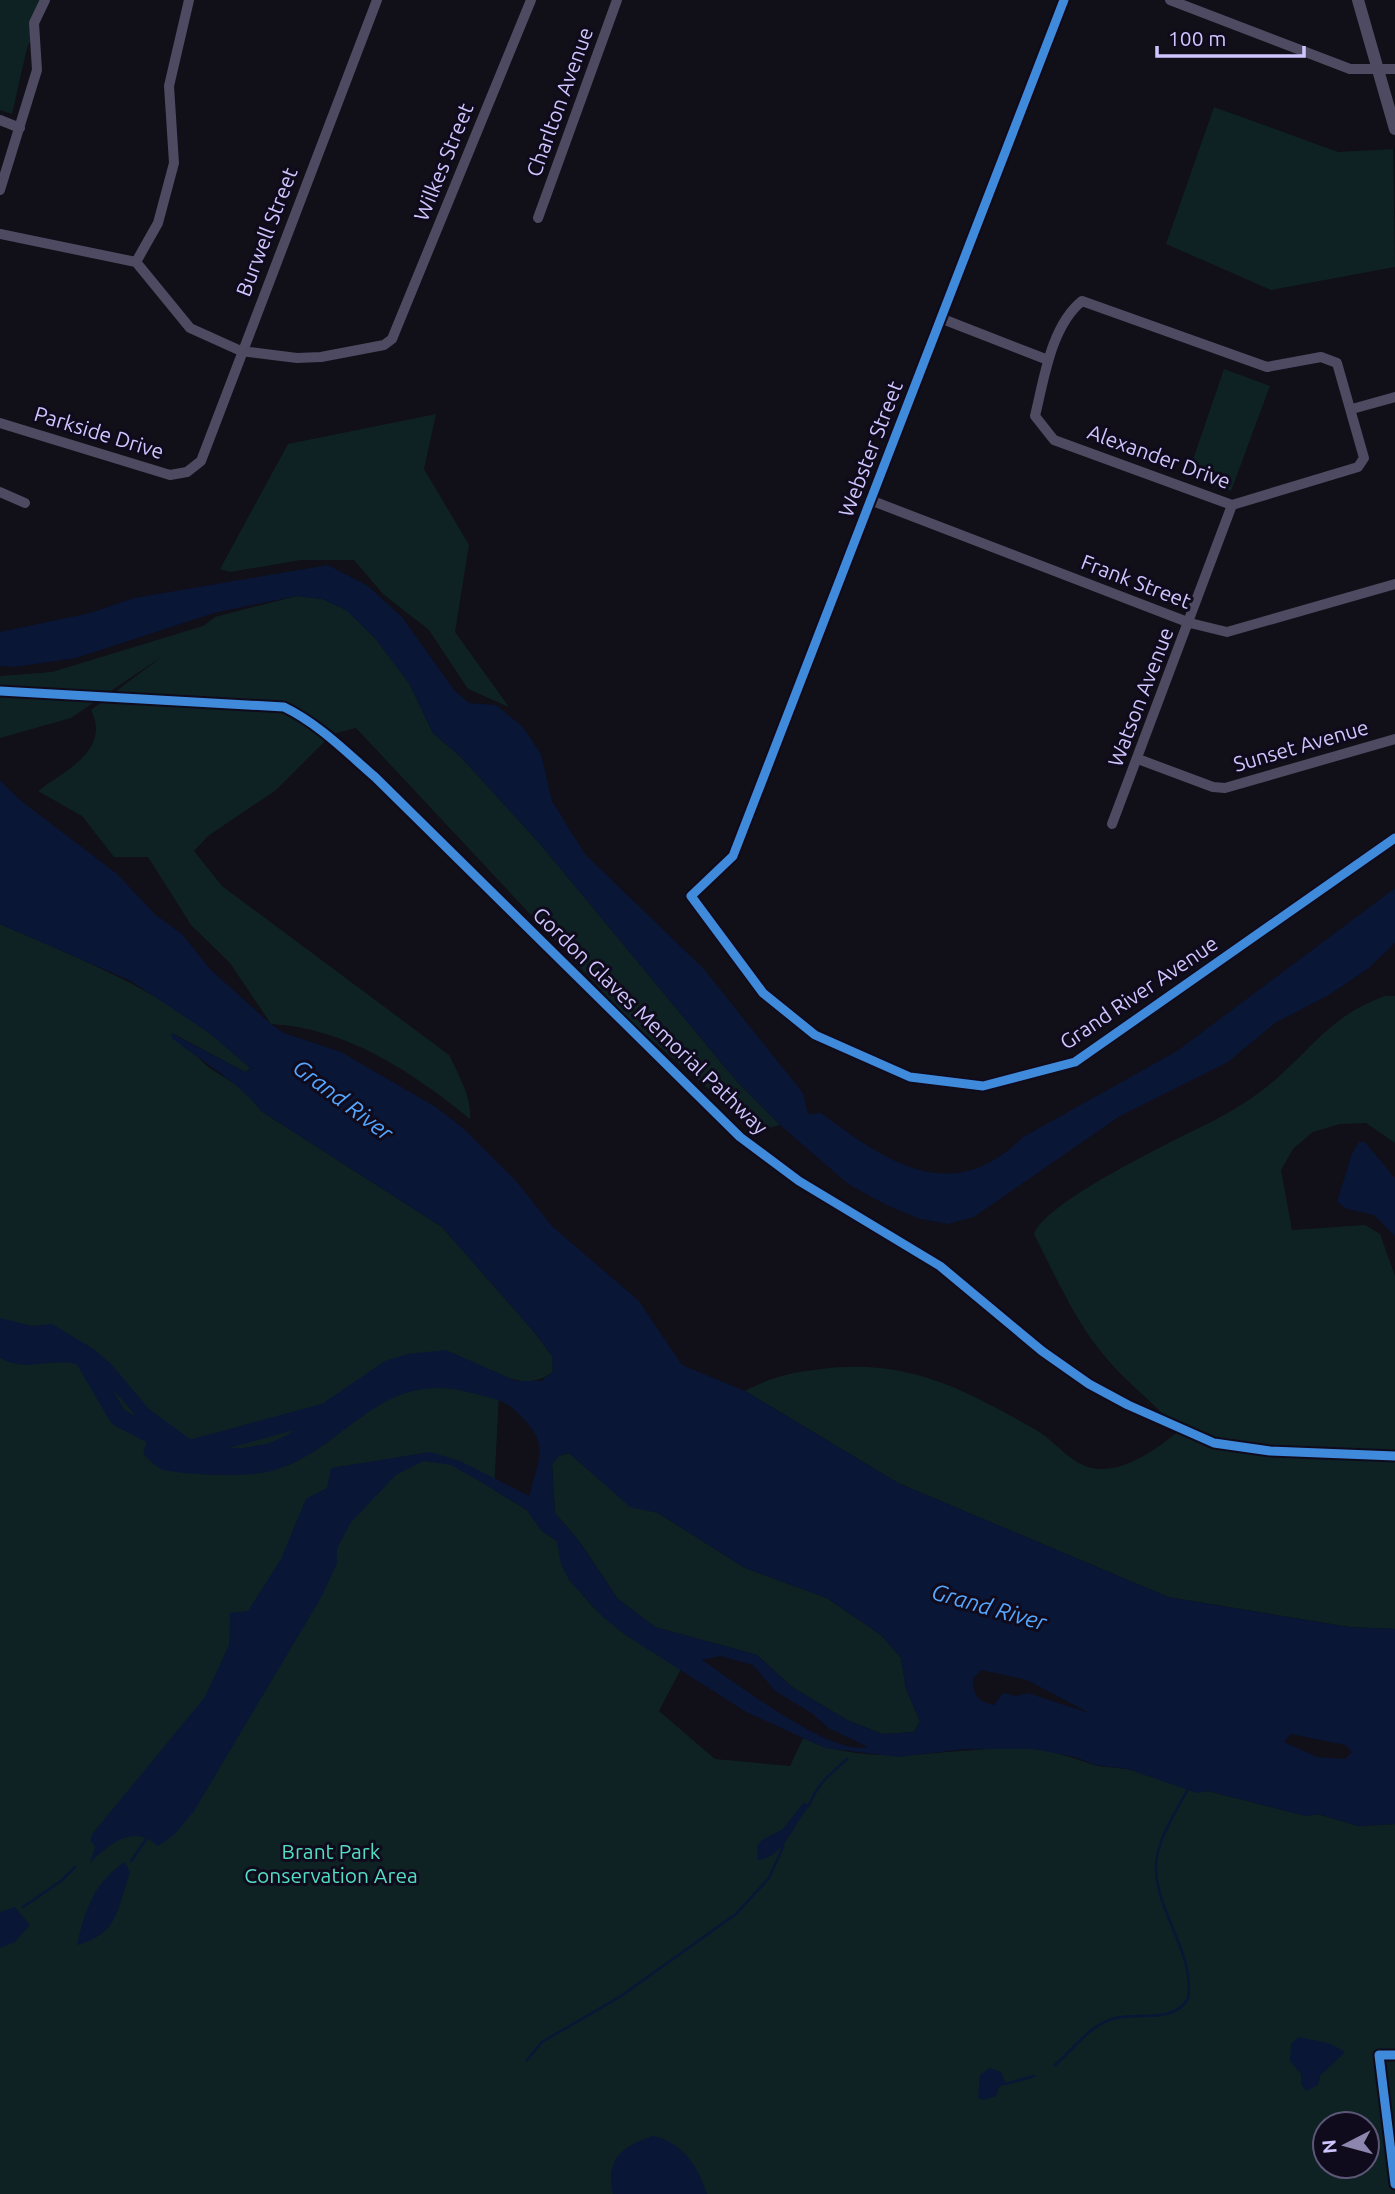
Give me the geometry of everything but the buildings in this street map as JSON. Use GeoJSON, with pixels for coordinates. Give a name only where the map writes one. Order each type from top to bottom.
{"type":"FeatureCollection","features":[{"type":"Feature","properties":{"kind":"street"},"geometry":{"type":"LineString","coordinates":[[0,190],[37,70],[34,23],[45,0]]}},
{"type":"Feature","properties":{"kind":"street"},"geometry":{"type":"LineString","coordinates":[[136,262],[158,223],[174,163],[169,86],[189,0]]}},
{"type":"Feature","properties":{"kind":"street","name":"Burwell Street"},"geometry":{"type":"LineString","coordinates":[[187,472],[201,461],[377,0]]}},
{"type":"Feature","properties":{"kind":"street","name":"Wilkes Street"},"geometry":{"type":"LineString","coordinates":[[241,351],[297,358],[321,357],[384,345],[392,339],[531,0]]}},
{"type":"Feature","properties":{"kind":"street","name":"Charlton Avenue"},"geometry":{"type":"LineString","coordinates":[[538,218],[617,0]]}},
{"type":"Feature","properties":{"kind":"street","name":"Webster Street"},"geometry":{"type":"LineString","coordinates":[[691,895],[733,856],[1064,0]]}},
{"type":"Feature","properties":{"kind":"street"},"geometry":{"type":"LineString","coordinates":[[1170,0],[1350,69],[1395,69]]}},
{"type":"Feature","properties":{"kind":"street"},"geometry":{"type":"LineString","coordinates":[[1358,0],[1395,129]]}},
{"type":"Feature","properties":{"kind":"street"},"geometry":{"type":"LineString","coordinates":[[0,120],[20,128]]}},
{"type":"Feature","properties":{"kind":"street"},"geometry":{"type":"LineString","coordinates":[[0,234],[136,262],[190,328],[241,351]]}},
{"type":"Feature","properties":{"kind":"street","name":"Alexander Drive"},"geometry":{"type":"LineString","coordinates":[[1082,301],[1267,367],[1321,358],[1337,363],[1352,410],[1364,458],[1358,467],[1232,505],[1054,440],[1035,416],[1048,360],[1069,311],[1082,301]]}},
{"type":"Feature","properties":{"kind":"street"},"geometry":{"type":"LineString","coordinates":[[940,318],[1048,360]]}},
{"type":"Feature","properties":{"kind":"street"},"geometry":{"type":"LineString","coordinates":[[1352,410],[1395,397]]}},
{"type":"Feature","properties":{"kind":"street","name":"Parkside Drive"},"geometry":{"type":"LineString","coordinates":[[0,422],[170,475],[187,472]]}},
{"type":"Feature","properties":{"kind":"street"},"geometry":{"type":"LineString","coordinates":[[0,492],[25,503]]}},
{"type":"Feature","properties":{"kind":"street","name":"Frank Street"},"geometry":{"type":"LineString","coordinates":[[870,500],[1190,623],[1227,632],[1395,584]]}},
{"type":"Feature","properties":{"kind":"street","name":"Watson Avenue"},"geometry":{"type":"LineString","coordinates":[[1112,824],[1190,623],[1232,505]]}},
{"type":"Feature","properties":{"kind":"street","name":"Sunset Avenue"},"geometry":{"type":"LineString","coordinates":[[1138,759],[1213,787],[1225,788],[1395,739]]}},
{"type":"Feature","properties":{"kind":"street","name":"Grand River Avenue"},"geometry":{"type":"LineString","coordinates":[[691,895],[763,993],[816,1035],[910,1077],[983,1086],[1075,1062],[1395,838]]}},
{"type":"Feature","properties":{"kind":"green space"},"geometry":{"type":"Polygon","coordinates":[[[0,0],[49,0],[27,48],[12,114],[0,110],[0,0]]]}},
{"type":"Feature","properties":{"kind":"green space"},"geometry":{"type":"Polygon","coordinates":[[[1214,107],[1338,152],[1393,149],[1395,267],[1271,290],[1166,244],[1214,107]]]}},
{"type":"Feature","properties":{"kind":"green space"},"geometry":{"type":"Polygon","coordinates":[[[1224,369],[1270,386],[1231,491],[1187,477],[1224,369]]]}},
{"type":"Feature","properties":{"kind":"green space"},"geometry":{"type":"Polygon","coordinates":[[[436,414],[424,469],[469,545],[455,632],[509,707],[468,689],[429,630],[383,594],[354,560],[301,560],[230,572],[220,569],[288,444],[436,414]]]}},
{"type":"Feature","properties":{"kind":"green space"},"geometry":{"type":"Polygon","coordinates":[[[296,596],[322,599],[347,610],[375,638],[409,683],[433,733],[461,757],[541,845],[734,1078],[780,1125],[768,1128],[745,1120],[634,1025],[356,728],[332,734],[276,790],[208,836],[194,851],[222,886],[449,1055],[467,1094],[470,1119],[402,1069],[352,1043],[299,1027],[271,1024],[230,963],[191,925],[148,857],[114,857],[82,816],[38,791],[72,767],[90,748],[95,737],[96,724],[91,710],[164,655],[71,718],[0,738],[0,676],[52,672],[203,626],[215,617],[296,596]]]}},
{"type":"Feature","properties":{"kind":"green space","name":"Brant Park Conservation Area"},"geometry":{"type":"Polygon","coordinates":[[[0,924],[133,984],[195,1022],[224,1044],[251,1068],[245,1072],[172,1033],[208,1067],[246,1091],[261,1111],[442,1227],[535,1333],[552,1356],[553,1372],[534,1381],[500,1375],[494,1490],[527,1510],[542,1531],[557,1541],[563,1563],[587,1601],[622,1631],[681,1669],[659,1711],[715,1759],[790,1766],[803,1738],[831,1748],[887,1755],[1003,1748],[1040,1750],[1094,1765],[1131,1770],[1197,1792],[1208,1791],[1306,1816],[1318,1814],[1358,1826],[1395,1824],[1395,2194],[0,2194],[0,924]]]}},
{"type":"Feature","properties":{"kind":"green space"},"geometry":{"type":"Polygon","coordinates":[[[1385,996],[1395,996],[1395,1143],[1366,1123],[1340,1124],[1313,1132],[1293,1149],[1281,1170],[1292,1230],[1365,1225],[1380,1234],[1395,1276],[1395,1629],[1349,1627],[1168,1597],[898,1483],[745,1391],[773,1379],[800,1372],[852,1367],[881,1368],[934,1380],[959,1390],[1036,1430],[1074,1460],[1088,1467],[1112,1468],[1125,1465],[1149,1453],[1179,1431],[1096,1345],[1067,1299],[1034,1234],[1043,1221],[1061,1205],[1086,1189],[1221,1117],[1254,1096],[1338,1021],[1385,996]]]}},
{"type":"Feature","properties":{"kind":"green space"},"geometry":{"type":"Polygon","coordinates":[[[569,1453],[630,1506],[658,1513],[745,1568],[827,1598],[881,1635],[901,1658],[906,1689],[920,1721],[914,1732],[882,1734],[847,1720],[792,1687],[757,1655],[655,1627],[618,1599],[579,1541],[555,1513],[552,1464],[559,1456],[569,1453]]]}},
{"type":"Feature","properties":{"kind":"water"},"geometry":{"type":"Polygon","coordinates":[[[328,565],[368,586],[402,617],[455,691],[469,703],[496,705],[523,727],[541,754],[552,801],[585,854],[704,969],[803,1093],[808,1114],[821,1113],[870,1147],[895,1161],[920,1170],[945,1174],[971,1170],[997,1158],[1023,1137],[1177,1051],[1395,888],[1395,943],[1369,968],[1329,995],[1275,1023],[1228,1062],[1120,1116],[974,1217],[948,1224],[920,1219],[886,1205],[848,1184],[780,1125],[734,1078],[541,845],[461,757],[433,733],[409,683],[375,638],[346,610],[322,599],[296,596],[214,613],[76,658],[15,667],[0,666],[0,632],[90,613],[134,598],[328,565]]]}},
{"type":"Feature","properties":{"kind":"water"},"geometry":{"type":"Polygon","coordinates":[[[0,780],[20,800],[116,873],[156,915],[182,934],[211,970],[271,1024],[284,1033],[341,1052],[436,1107],[464,1129],[516,1181],[552,1226],[639,1301],[682,1365],[745,1391],[898,1483],[1168,1597],[1349,1627],[1395,1629],[1395,1824],[1359,1826],[1318,1814],[1306,1816],[1208,1791],[1197,1793],[1128,1769],[1095,1765],[1075,1757],[1034,1749],[966,1749],[898,1757],[825,1748],[746,1712],[624,1634],[603,1617],[569,1580],[561,1564],[557,1541],[542,1531],[527,1510],[451,1465],[423,1461],[396,1475],[351,1522],[337,1549],[337,1563],[322,1596],[194,1811],[174,1835],[158,1846],[139,1836],[121,1839],[90,1863],[95,1847],[90,1840],[93,1833],[205,1697],[229,1645],[230,1613],[248,1611],[281,1559],[306,1499],[327,1488],[331,1468],[430,1452],[460,1461],[529,1496],[539,1447],[532,1429],[508,1405],[472,1393],[439,1388],[411,1391],[387,1401],[322,1447],[298,1461],[271,1471],[247,1475],[218,1475],[164,1470],[143,1454],[150,1432],[108,1385],[89,1369],[70,1363],[29,1365],[0,1358],[0,1318],[32,1326],[52,1324],[95,1350],[111,1364],[149,1409],[202,1448],[242,1448],[267,1444],[288,1435],[329,1399],[385,1361],[408,1354],[446,1350],[516,1381],[541,1381],[553,1372],[552,1356],[442,1227],[261,1111],[231,1081],[172,1038],[171,1033],[245,1072],[251,1069],[209,1033],[131,981],[0,924],[0,780]],[[569,1453],[559,1456],[552,1464],[555,1513],[579,1541],[618,1599],[655,1627],[757,1655],[792,1687],[847,1720],[882,1734],[914,1732],[920,1721],[906,1689],[901,1658],[881,1635],[827,1598],[745,1568],[658,1513],[630,1507],[569,1453]],[[720,1656],[702,1660],[759,1700],[807,1729],[851,1747],[868,1747],[828,1728],[813,1714],[775,1691],[753,1665],[720,1656]],[[981,1670],[973,1679],[978,1697],[989,1704],[994,1705],[1003,1693],[1017,1696],[1028,1693],[1089,1713],[1027,1680],[981,1670]],[[1291,1734],[1284,1742],[1317,1757],[1345,1759],[1352,1752],[1345,1745],[1291,1734]]]}},
{"type":"Feature","properties":{"kind":"water"},"geometry":{"type":"Polygon","coordinates":[[[1359,1142],[1365,1142],[1395,1178],[1395,1236],[1374,1215],[1347,1209],[1337,1202],[1352,1153],[1359,1142]]]}},
{"type":"Feature","properties":{"kind":"water"},"geometry":{"type":"Polygon","coordinates":[[[804,1802],[809,1806],[782,1846],[767,1858],[758,1860],[757,1846],[762,1840],[783,1829],[804,1802]]]}},
{"type":"Feature","properties":{"kind":"water"},"geometry":{"type":"Polygon","coordinates":[[[125,1862],[130,1873],[114,1919],[101,1934],[77,1945],[92,1898],[106,1878],[125,1862]]]}},
{"type":"Feature","properties":{"kind":"water"},"geometry":{"type":"Polygon","coordinates":[[[15,1907],[30,1925],[15,1942],[0,1948],[0,1912],[15,1907]]]}},
{"type":"Feature","properties":{"kind":"water"},"geometry":{"type":"Polygon","coordinates":[[[1299,2037],[1331,2044],[1345,2052],[1320,2076],[1318,2085],[1306,2091],[1301,2084],[1301,2074],[1290,2061],[1291,2044],[1299,2037]]]}},
{"type":"Feature","properties":{"kind":"water"},"geometry":{"type":"Polygon","coordinates":[[[990,2068],[1001,2072],[1006,2084],[999,2087],[996,2096],[984,2100],[978,2098],[980,2075],[990,2068]]]}},
{"type":"Feature","properties":{"kind":"water"},"geometry":{"type":"Polygon","coordinates":[[[653,2136],[673,2144],[688,2157],[707,2194],[613,2194],[611,2182],[614,2162],[625,2149],[653,2136]]]}},
{"type":"Feature","properties":{"kind":"waterway","name":"Grand River"},"geometry":{"type":"LineString","coordinates":[[80,1352],[118,1417],[183,1451],[330,1411]]}},
{"type":"Feature","properties":{"kind":"waterway"},"geometry":{"type":"LineString","coordinates":[[809,1806],[821,1785],[847,1759]]}},
{"type":"Feature","properties":{"kind":"waterway"},"geometry":{"type":"LineString","coordinates":[[1055,2065],[1098,2025],[1125,2016],[1155,2016],[1173,2012],[1188,1999],[1186,1966],[1162,1902],[1156,1869],[1159,1848],[1188,1789]]}},
{"type":"Feature","properties":{"kind":"waterway"},"geometry":{"type":"LineString","coordinates":[[131,1861],[147,1838]]}},
{"type":"Feature","properties":{"kind":"waterway"},"geometry":{"type":"LineString","coordinates":[[527,2060],[542,2042],[621,1996],[736,1914],[769,1878],[783,1847]]}},
{"type":"Feature","properties":{"kind":"waterway"},"geometry":{"type":"LineString","coordinates":[[23,1907],[61,1881],[75,1867]]}},
{"type":"Feature","properties":{"kind":"waterway"},"geometry":{"type":"LineString","coordinates":[[1006,2084],[1034,2076]]}},
{"type":"Feature","properties":{"kind":"cycle path"},"geometry":{"type":"LineString","coordinates":[[1064,0],[733,856],[691,896],[763,993],[815,1035],[910,1077],[983,1086],[1075,1062],[1395,838]]}},
{"type":"Feature","properties":{"kind":"cycle path","name":"Gordon Glaves Memorial Pathway"},"geometry":{"type":"LineString","coordinates":[[0,691],[284,707],[297,714],[332,739],[375,777],[740,1137],[799,1181],[940,1266],[1042,1351],[1089,1384],[1128,1405],[1214,1443],[1270,1451],[1395,1456]]}},
{"type":"Feature","properties":{"kind":"cycle path"},"geometry":{"type":"LineString","coordinates":[[1395,2055],[1379,2055],[1395,2184]]}}]}
